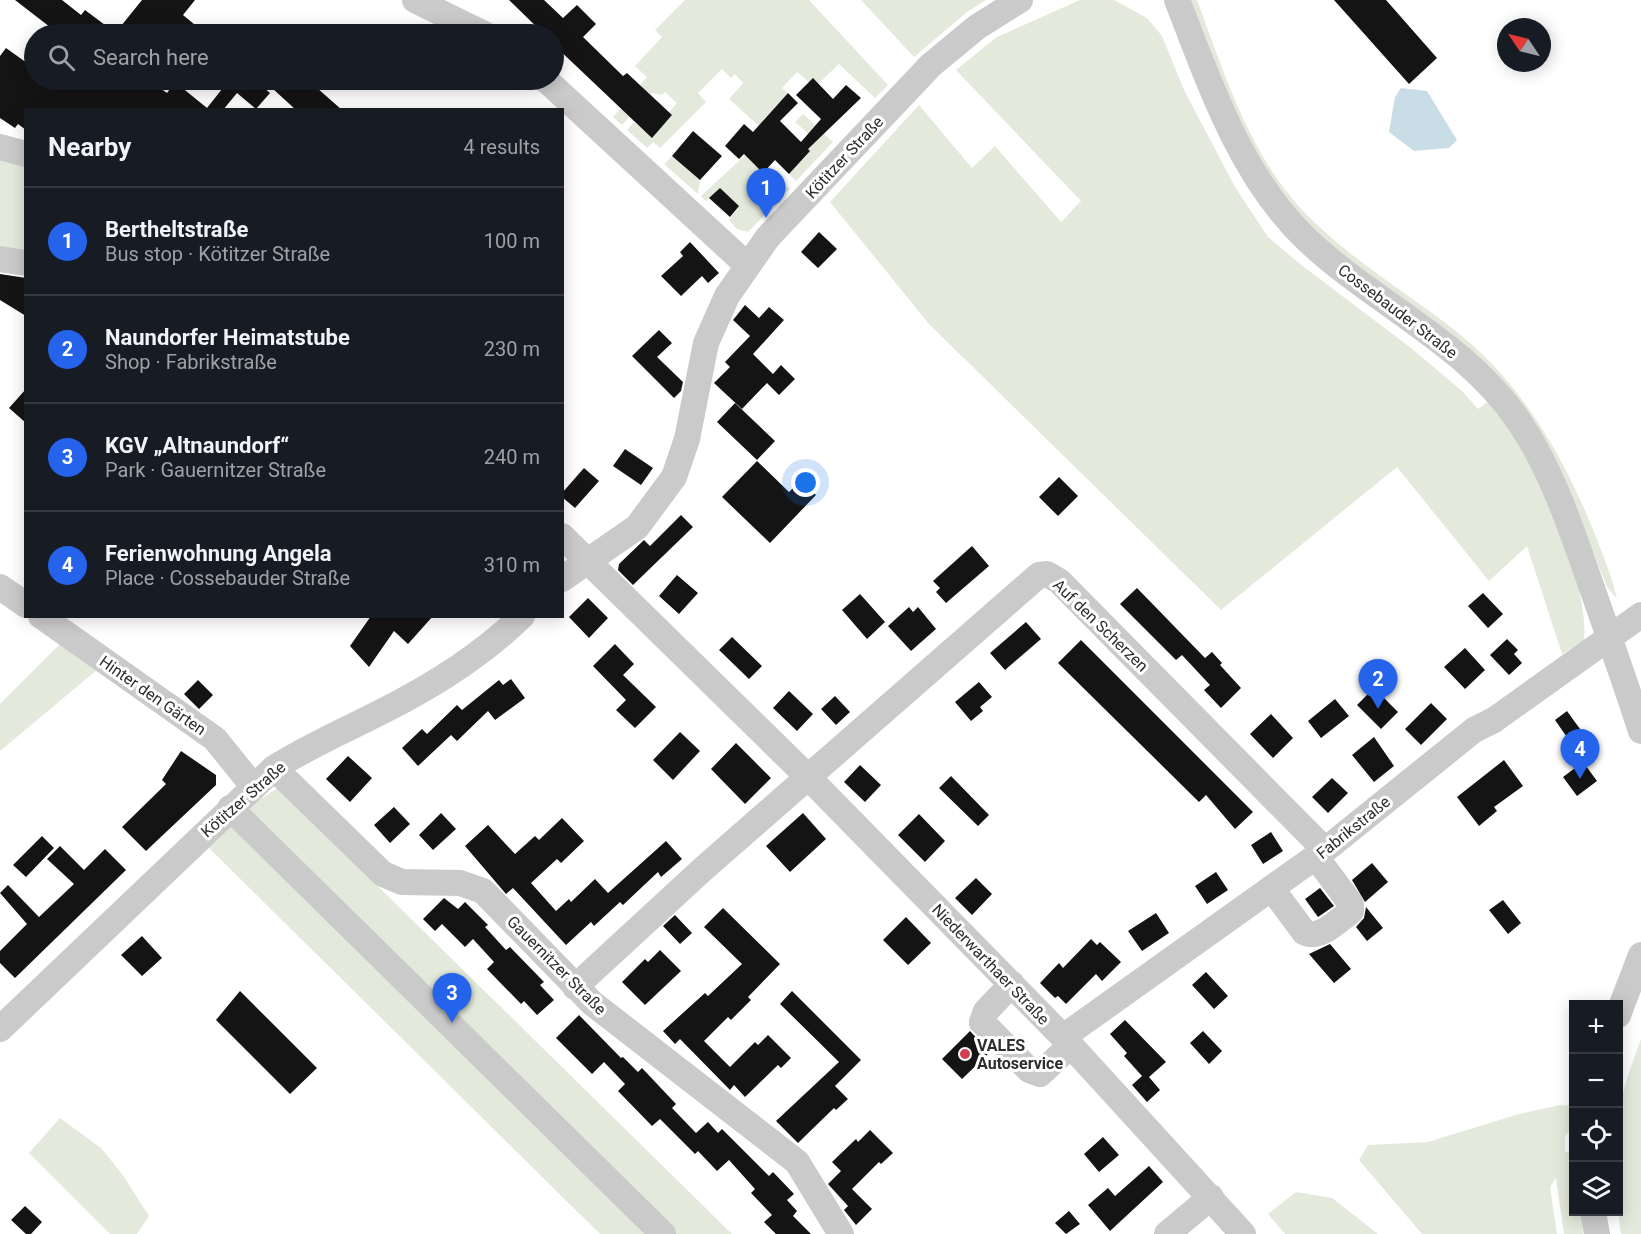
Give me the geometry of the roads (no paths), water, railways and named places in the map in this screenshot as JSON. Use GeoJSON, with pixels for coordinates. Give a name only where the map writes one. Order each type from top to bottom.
{"type":"FeatureCollection","features":[{"type":"Feature","properties":{"kind":"street"},"geometry":{"type":"LineString","coordinates":[[415,0],[464,24]]}},
{"type":"Feature","properties":{"kind":"street","name":"Kötitzer Straße"},"geometry":{"type":"LineString","coordinates":[[564,578],[637,527],[674,477],[687,439],[706,343],[727,296],[768,237],[932,65],[977,27],[1020,0]]}},
{"type":"Feature","properties":{"kind":"street","name":"Cossebauder Straße"},"geometry":{"type":"LineString","coordinates":[[1177,0],[1214,92],[1254,174],[1276,205],[1304,237],[1341,269],[1424,327],[1468,365],[1495,392],[1520,423],[1559,494],[1641,730]]}},
{"type":"Feature","properties":{"kind":"street"},"geometry":{"type":"LineString","coordinates":[[557,90],[747,265]]}},
{"type":"Feature","properties":{"kind":"street"},"geometry":{"type":"LineString","coordinates":[[0,147],[24,153]]}},
{"type":"Feature","properties":{"kind":"street"},"geometry":{"type":"LineString","coordinates":[[0,259],[24,263]]}},
{"type":"Feature","properties":{"kind":"street","name":"Niederwarthaer Straße"},"geometry":{"type":"LineString","coordinates":[[564,538],[808,777],[1012,984],[1243,1234]]}},
{"type":"Feature","properties":{"kind":"street","name":"Auf den Scherzen"},"geometry":{"type":"LineString","coordinates":[[808,777],[1039,575],[1047,574],[1059,581],[1321,854]]}},
{"type":"Feature","properties":{"kind":"street","name":"Fabrikstraße"},"geometry":{"type":"LineString","coordinates":[[1012,984],[986,1011],[982,1022],[1029,1070],[1040,1074],[1067,1041],[1321,854],[1474,730],[1494,720],[1641,615]]}},
{"type":"Feature","properties":{"kind":"street","name":"Hinter den Gärten"},"geometry":{"type":"LineString","coordinates":[[44,618],[215,739],[253,786]]}},
{"type":"Feature","properties":{"kind":"street","name":"Kötitzer Straße"},"geometry":{"type":"LineString","coordinates":[[0,1029],[274,768],[304,748],[392,707],[435,682],[506,632],[520,618]]}},
{"type":"Feature","properties":{"kind":"street","name":"Gauernitzer Straße"},"geometry":{"type":"LineString","coordinates":[[274,768],[383,874],[402,882],[460,883],[483,891],[592,1003],[797,1162],[841,1234]]}},
{"type":"Feature","properties":{"kind":"street"},"geometry":{"type":"LineString","coordinates":[[575,987],[703,869],[808,777]]}},
{"type":"Feature","properties":{"kind":"street"},"geometry":{"type":"LineString","coordinates":[[230,808],[663,1234]]}},
{"type":"Feature","properties":{"kind":"street"},"geometry":{"type":"LineString","coordinates":[[1272,889],[1304,932],[1310,935],[1318,934],[1351,911],[1351,903],[1321,854]]}},
{"type":"Feature","properties":{"kind":"street"},"geometry":{"type":"LineString","coordinates":[[1623,1002],[1641,956]]}},
{"type":"Feature","properties":{"kind":"street"},"geometry":{"type":"LineString","coordinates":[[1167,1234],[1211,1197]]}},
{"type":"Feature","properties":{"kind":"street"},"geometry":{"type":"LineString","coordinates":[[1594,1216],[1597,1234]]}},
{"type":"Feature","properties":{"kind":"water"},"geometry":{"type":"Polygon","coordinates":[[[1401,88],[1427,91],[1457,140],[1449,148],[1414,151],[1389,132],[1395,97],[1401,88]]]}},
{"type":"Feature","properties":{"kind":"place","name":"Bertheltstraße"},"geometry":{"type":"Point","coordinates":[766,218]}},
{"type":"Feature","properties":{"kind":"place","name":"Naundorfer Heimatstube"},"geometry":{"type":"Point","coordinates":[1378,709]}},
{"type":"Feature","properties":{"kind":"place","name":"Ferienwohnung Angela"},"geometry":{"type":"Point","coordinates":[1580,779]}},
{"type":"Feature","properties":{"kind":"place","name":"KGV „Altnaundorf“"},"geometry":{"type":"Point","coordinates":[452,1023]}},
{"type":"Feature","properties":{"kind":"place","name":"VALES Autoservice"},"geometry":{"type":"Point","coordinates":[965,1054]}}]}
